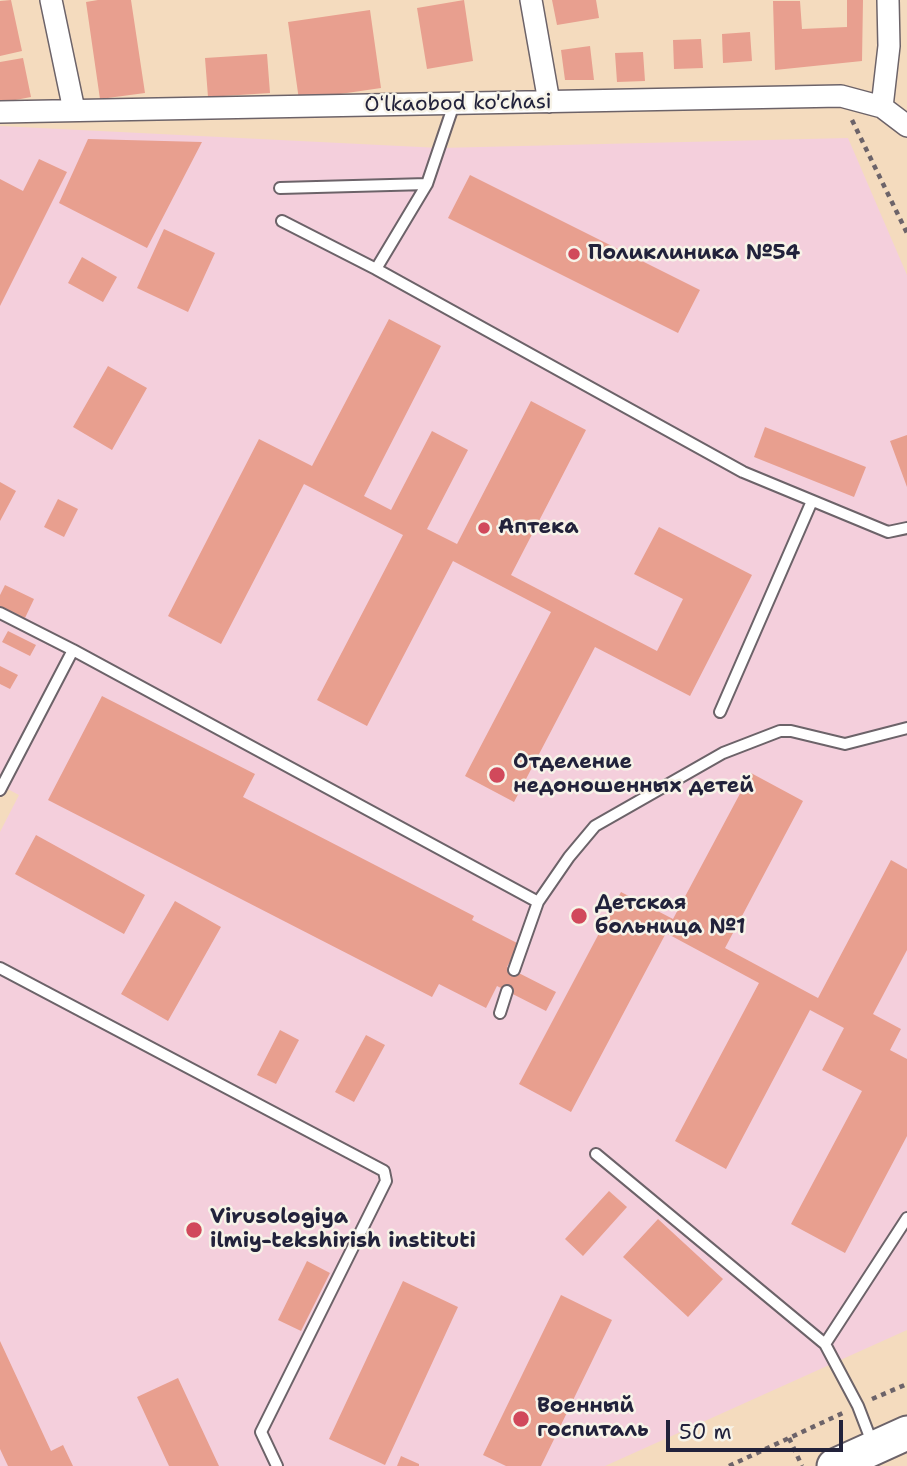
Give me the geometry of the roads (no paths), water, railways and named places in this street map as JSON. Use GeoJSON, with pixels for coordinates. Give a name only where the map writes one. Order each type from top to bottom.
{"type":"FeatureCollection","features":[{"type":"Feature","properties":{"kind":"main road"},"geometry":{"type":"LineString","coordinates":[[835,1466],[907,1433]]}},
{"type":"Feature","properties":{"kind":"street"},"geometry":{"type":"LineString","coordinates":[[51,0],[74,110]]}},
{"type":"Feature","properties":{"kind":"street"},"geometry":{"type":"LineString","coordinates":[[531,0],[549,102]]}},
{"type":"Feature","properties":{"kind":"street"},"geometry":{"type":"LineString","coordinates":[[882,107],[889,46],[888,0]]}},
{"type":"Feature","properties":{"kind":"street","name":"Oʻlkaobod ko'chasi"},"geometry":{"type":"LineString","coordinates":[[0,112],[841,96],[882,107],[907,126]]}},
{"type":"Feature","properties":{"kind":"lane"},"geometry":{"type":"LineString","coordinates":[[376,269],[427,184],[454,104]]}},
{"type":"Feature","properties":{"kind":"lane"},"geometry":{"type":"LineString","coordinates":[[280,188],[427,184]]}},
{"type":"Feature","properties":{"kind":"lane"},"geometry":{"type":"LineString","coordinates":[[282,221],[376,269],[743,472],[888,532],[907,528]]}},
{"type":"Feature","properties":{"kind":"lane"},"geometry":{"type":"LineString","coordinates":[[720,712],[812,501]]}},
{"type":"Feature","properties":{"kind":"lane"},"geometry":{"type":"LineString","coordinates":[[0,613],[538,902]]}},
{"type":"Feature","properties":{"kind":"lane"},"geometry":{"type":"LineString","coordinates":[[0,790],[73,650]]}},
{"type":"Feature","properties":{"kind":"lane"},"geometry":{"type":"LineString","coordinates":[[514,970],[538,902],[569,857],[595,826],[723,753],[780,732],[791,731],[845,744],[907,728]]}},
{"type":"Feature","properties":{"kind":"lane"},"geometry":{"type":"LineString","coordinates":[[0,968],[384,1171],[386,1181],[261,1432],[277,1466]]}},
{"type":"Feature","properties":{"kind":"lane"},"geometry":{"type":"LineString","coordinates":[[500,1013],[507,991]]}},
{"type":"Feature","properties":{"kind":"lane"},"geometry":{"type":"LineString","coordinates":[[596,1154],[825,1344],[858,1406],[874,1448]]}},
{"type":"Feature","properties":{"kind":"lane"},"geometry":{"type":"LineString","coordinates":[[825,1344],[907,1218]]}},
{"type":"Feature","properties":{"kind":"place","name":"Поликлиника №54"},"geometry":{"type":"Point","coordinates":[574,254]}},
{"type":"Feature","properties":{"kind":"place","name":"Аптека"},"geometry":{"type":"Point","coordinates":[484,528]}},
{"type":"Feature","properties":{"kind":"place","name":"Отделение недоношенных детей"},"geometry":{"type":"Point","coordinates":[497,775]}},
{"type":"Feature","properties":{"kind":"place","name":"Детская больница №1"},"geometry":{"type":"Point","coordinates":[579,916]}},
{"type":"Feature","properties":{"kind":"place","name":"Virusologiya ilmiy-tekshirish instituti"},"geometry":{"type":"Point","coordinates":[194,1230]}},
{"type":"Feature","properties":{"kind":"place","name":"Военный госпиталь"},"geometry":{"type":"Point","coordinates":[521,1419]}}]}
